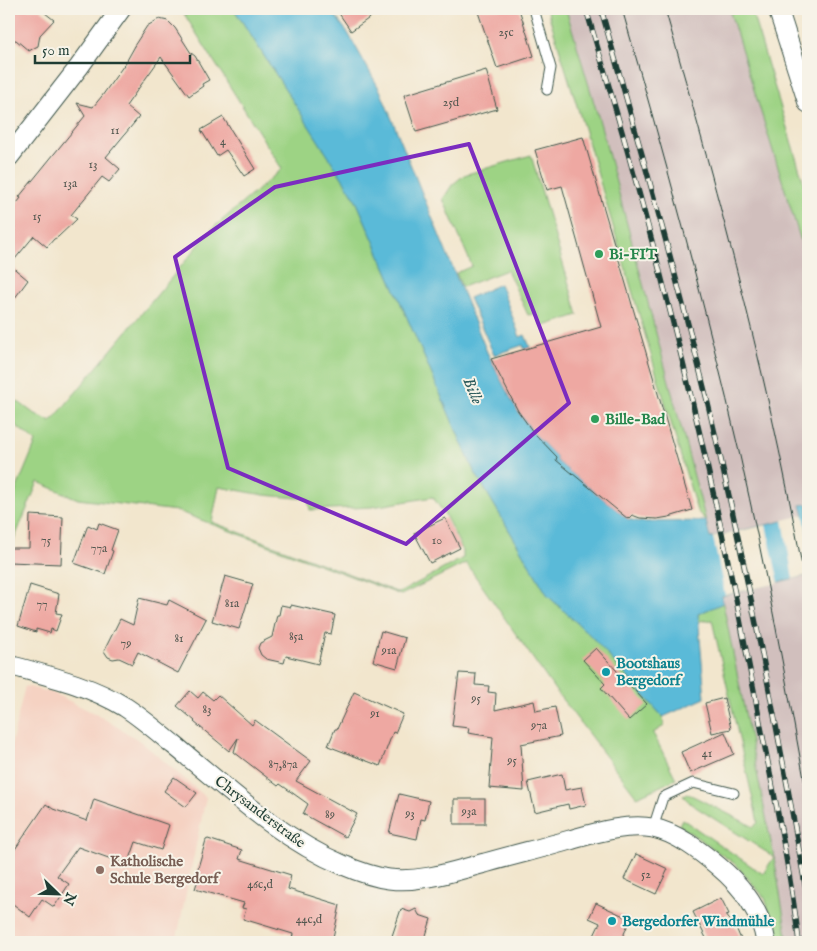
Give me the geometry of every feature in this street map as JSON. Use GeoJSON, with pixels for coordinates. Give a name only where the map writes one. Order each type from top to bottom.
{"type":"FeatureCollection","features":[{"type":"Feature","properties":{"kind":"street"},"geometry":{"type":"LineString","coordinates":[[9,157],[79,67],[121,9]]}},
{"type":"Feature","properties":{"kind":"street"},"geometry":{"type":"LineString","coordinates":[[778,9],[808,103]]}},
{"type":"Feature","properties":{"kind":"street","name":"Chrysanderstraße"},"geometry":{"type":"LineString","coordinates":[[9,665],[83,687],[107,697],[126,708],[152,728],[277,829],[326,857],[372,875],[390,879],[424,877],[588,835],[622,828],[654,828],[688,844],[728,874],[744,892],[756,910],[764,928],[766,942]]}},
{"type":"Feature","properties":{"kind":"lane"},"geometry":{"type":"LineString","coordinates":[[534,9],[551,68],[547,90]]}},
{"type":"Feature","properties":{"kind":"lane"},"geometry":{"type":"LineString","coordinates":[[654,828],[663,797],[693,783],[734,794]]}},
{"type":"Feature","properties":{"kind":"highlighted area"},"geometry":{"type":"Polygon","coordinates":[[[469,144],[569,403],[406,544],[228,468],[175,257],[275,187],[469,144]]]}},
{"type":"Feature","properties":{"kind":"shaded area"},"geometry":{"type":"Polygon","coordinates":[[[566,9],[751,9],[808,197],[808,504],[802,506],[808,540],[808,942],[788,942],[767,823],[710,538],[601,126],[566,9]]]}},
{"type":"Feature","properties":{"kind":"shaded area","name":"Katholische Schule Bergedorf"},"geometry":{"type":"Polygon","coordinates":[[[25,686],[53,693],[96,714],[140,741],[206,797],[176,942],[9,942],[9,754],[25,686]]]}},
{"type":"Feature","properties":{"kind":"green space"},"geometry":{"type":"Polygon","coordinates":[[[181,9],[234,9],[355,198],[473,469],[548,596],[591,636],[663,717],[664,726],[653,733],[676,779],[637,797],[555,690],[466,563],[401,595],[177,511],[78,499],[38,482],[9,552],[9,507],[36,442],[9,420],[9,395],[32,412],[51,422],[213,228],[282,169],[181,9]],[[219,487],[212,522],[399,593],[463,558],[463,551],[445,515],[433,497],[372,507],[310,510],[308,499],[264,495],[219,487]]]}},
{"type":"Feature","properties":{"kind":"green space"},"geometry":{"type":"Polygon","coordinates":[[[547,9],[566,9],[601,126],[706,521],[697,511],[547,9]]]}},
{"type":"Feature","properties":{"kind":"green space"},"geometry":{"type":"Polygon","coordinates":[[[729,9],[751,9],[808,197],[808,264],[729,9]]]}},
{"type":"Feature","properties":{"kind":"green space"},"geometry":{"type":"Polygon","coordinates":[[[531,155],[578,315],[541,327],[538,313],[528,315],[507,270],[462,287],[456,273],[472,266],[443,199],[452,185],[464,175],[531,155]]]}},
{"type":"Feature","properties":{"kind":"green space"},"geometry":{"type":"Polygon","coordinates":[[[723,603],[774,857],[691,804],[683,796],[686,793],[754,827],[758,822],[712,620],[698,621],[698,614],[723,603]]]}},
{"type":"Feature","properties":{"kind":"green space"},"geometry":{"type":"Polygon","coordinates":[[[682,819],[763,874],[774,857],[788,942],[778,942],[765,898],[735,864],[679,825],[682,819]]]}},
{"type":"Feature","properties":{"kind":"water","name":"Bille"},"geometry":{"type":"Polygon","coordinates":[[[234,9],[330,9],[348,33],[380,90],[487,352],[518,411],[533,432],[557,457],[556,460],[628,519],[640,522],[706,521],[710,538],[804,516],[801,505],[808,504],[808,575],[722,596],[723,603],[698,614],[705,698],[663,717],[591,636],[548,596],[473,469],[355,198],[234,9]]]}},
{"type":"Feature","properties":{"kind":"water"},"geometry":{"type":"Polygon","coordinates":[[[500,284],[520,337],[525,335],[530,347],[524,349],[523,345],[494,355],[469,298],[500,284]]]}},
{"type":"Feature","properties":{"kind":"pier"},"geometry":{"type":"Polygon","coordinates":[[[804,515],[808,540],[808,575],[793,579],[783,520],[804,515]]]}},
{"type":"Feature","properties":{"kind":"pier"},"geometry":{"type":"Polygon","coordinates":[[[766,525],[779,583],[725,595],[713,537],[766,525]]]}},
{"type":"Feature","properties":{"kind":"building"},"geometry":{"type":"Polygon","coordinates":[[[9,9],[40,9],[54,20],[40,35],[38,46],[29,51],[16,40],[9,41],[9,9]]]}},
{"type":"Feature","properties":{"kind":"building"},"geometry":{"type":"Polygon","coordinates":[[[336,9],[382,9],[351,31],[336,9]]]}},
{"type":"Feature","properties":{"kind":"building"},"geometry":{"type":"Polygon","coordinates":[[[477,9],[519,9],[534,56],[497,68],[477,9]]]}},
{"type":"Feature","properties":{"kind":"building"},"geometry":{"type":"Polygon","coordinates":[[[159,19],[168,21],[175,28],[209,80],[189,96],[161,57],[126,106],[139,117],[106,157],[120,169],[109,182],[102,177],[71,215],[77,219],[47,247],[34,236],[10,265],[28,280],[9,306],[9,213],[21,198],[19,197],[85,116],[77,103],[93,107],[126,62],[147,26],[159,19]]]}},
{"type":"Feature","properties":{"kind":"building"},"geometry":{"type":"Polygon","coordinates":[[[486,70],[497,109],[416,132],[404,95],[486,70]]]}},
{"type":"Feature","properties":{"kind":"building"},"geometry":{"type":"Polygon","coordinates":[[[223,117],[255,169],[244,176],[226,150],[217,156],[201,130],[223,117]]]}},
{"type":"Feature","properties":{"kind":"building","name":"Bille-Bad"},"geometry":{"type":"Polygon","coordinates":[[[583,137],[692,510],[669,517],[657,519],[640,518],[632,515],[628,519],[556,460],[557,457],[533,432],[518,411],[491,359],[601,327],[562,186],[547,190],[535,150],[583,137]]]}},
{"type":"Feature","properties":{"kind":"building"},"geometry":{"type":"Polygon","coordinates":[[[30,515],[63,517],[61,564],[9,562],[9,548],[29,548],[30,515]]]}},
{"type":"Feature","properties":{"kind":"building"},"geometry":{"type":"Polygon","coordinates":[[[445,518],[460,548],[430,563],[414,533],[445,518]]]}},
{"type":"Feature","properties":{"kind":"building"},"geometry":{"type":"Polygon","coordinates":[[[99,523],[118,530],[105,574],[74,563],[88,525],[97,529],[99,523]]]}},
{"type":"Feature","properties":{"kind":"building"},"geometry":{"type":"Polygon","coordinates":[[[225,576],[253,584],[239,629],[212,621],[225,576]]]}},
{"type":"Feature","properties":{"kind":"building"},"geometry":{"type":"Polygon","coordinates":[[[30,585],[59,594],[56,613],[62,614],[56,631],[51,629],[50,633],[36,629],[36,632],[18,626],[30,585]]]}},
{"type":"Feature","properties":{"kind":"building"},"geometry":{"type":"Polygon","coordinates":[[[139,598],[167,605],[169,600],[206,619],[178,673],[138,652],[132,664],[119,658],[113,659],[108,657],[104,651],[120,619],[133,625],[139,598]]]}},
{"type":"Feature","properties":{"kind":"building"},"geometry":{"type":"Polygon","coordinates":[[[281,605],[291,607],[291,605],[335,615],[331,634],[325,633],[318,664],[286,656],[284,663],[266,659],[261,655],[258,648],[260,643],[272,637],[281,605]]]}},
{"type":"Feature","properties":{"kind":"building"},"geometry":{"type":"Polygon","coordinates":[[[381,631],[405,638],[397,668],[373,661],[381,631]]]}},
{"type":"Feature","properties":{"kind":"building","name":"Bootshaus Bergedorf"},"geometry":{"type":"Polygon","coordinates":[[[596,648],[647,704],[629,720],[601,688],[605,684],[583,660],[596,648]]]}},
{"type":"Feature","properties":{"kind":"building"},"geometry":{"type":"Polygon","coordinates":[[[459,673],[476,674],[475,685],[489,686],[488,692],[496,693],[495,710],[534,701],[536,711],[555,707],[561,736],[521,744],[524,791],[489,788],[493,737],[468,733],[469,728],[452,726],[459,673]]]}},
{"type":"Feature","properties":{"kind":"building"},"geometry":{"type":"Polygon","coordinates":[[[190,691],[198,698],[203,692],[213,700],[218,695],[252,725],[255,720],[311,761],[296,781],[357,814],[345,837],[303,814],[308,804],[280,784],[278,786],[234,752],[238,738],[229,751],[177,706],[190,691]]]}},
{"type":"Feature","properties":{"kind":"building"},"geometry":{"type":"Polygon","coordinates":[[[354,692],[403,714],[395,733],[393,732],[380,766],[328,746],[354,692]]]}},
{"type":"Feature","properties":{"kind":"building"},"geometry":{"type":"Polygon","coordinates":[[[724,698],[731,729],[712,733],[705,703],[724,698]]]}},
{"type":"Feature","properties":{"kind":"building"},"geometry":{"type":"Polygon","coordinates":[[[725,732],[734,754],[690,773],[681,752],[725,732]]]}},
{"type":"Feature","properties":{"kind":"building"},"geometry":{"type":"Polygon","coordinates":[[[562,774],[565,790],[582,787],[586,805],[569,809],[568,804],[535,812],[528,782],[562,774]]]}},
{"type":"Feature","properties":{"kind":"building"},"geometry":{"type":"Polygon","coordinates":[[[174,777],[197,793],[186,807],[164,791],[174,777]]]}},
{"type":"Feature","properties":{"kind":"building"},"geometry":{"type":"Polygon","coordinates":[[[399,794],[429,801],[425,820],[421,819],[417,839],[389,833],[399,794]]]}},
{"type":"Feature","properties":{"kind":"building"},"geometry":{"type":"Polygon","coordinates":[[[94,799],[169,825],[161,850],[136,842],[128,865],[78,847],[57,876],[69,884],[54,907],[42,899],[30,917],[9,901],[9,858],[46,804],[53,809],[87,821],[94,799]]]}},
{"type":"Feature","properties":{"kind":"building"},"geometry":{"type":"Polygon","coordinates":[[[454,799],[485,799],[485,824],[454,824],[454,799]]]}},
{"type":"Feature","properties":{"kind":"building"},"geometry":{"type":"Polygon","coordinates":[[[206,840],[242,850],[239,859],[291,875],[288,889],[340,905],[332,942],[304,942],[292,939],[293,934],[243,919],[246,909],[242,908],[244,903],[195,889],[198,879],[195,878],[206,840]]]}},
{"type":"Feature","properties":{"kind":"building"},"geometry":{"type":"Polygon","coordinates":[[[636,854],[668,869],[656,894],[624,879],[636,854]]]}},
{"type":"Feature","properties":{"kind":"building"},"geometry":{"type":"Polygon","coordinates":[[[721,898],[729,914],[726,915],[737,930],[742,942],[708,942],[693,912],[721,898]]]}},
{"type":"Feature","properties":{"kind":"building","name":"Bergedorfer Windmühle"},"geometry":{"type":"Polygon","coordinates":[[[596,903],[630,919],[624,934],[626,942],[591,942],[600,923],[589,918],[596,903]]]}},
{"type":"Feature","properties":{"kind":"building"},"geometry":{"type":"Polygon","coordinates":[[[401,909],[410,912],[416,909],[419,915],[431,919],[424,942],[401,942],[391,939],[401,909]]]}},
{"type":"Feature","properties":{"kind":"tram line"},"geometry":{"type":"LineString","coordinates":[[622,9],[684,231],[740,456],[784,671],[808,801]]}},
{"type":"Feature","properties":{"kind":"tram line"},"geometry":{"type":"LineString","coordinates":[[665,9],[726,229],[763,376],[808,600]]}},
{"type":"Feature","properties":{"kind":"railway"},"geometry":{"type":"LineString","coordinates":[[586,9],[659,266],[721,526],[774,791],[799,942]]}},
{"type":"Feature","properties":{"kind":"railway"},"geometry":{"type":"LineString","coordinates":[[601,9],[670,256],[708,404],[762,652],[808,901]]}},
{"type":"Feature","properties":{"kind":"place","name":"Bi-FIT"},"geometry":{"type":"Point","coordinates":[599,254]}},
{"type":"Feature","properties":{"kind":"place","name":"Bille-Bad"},"geometry":{"type":"Point","coordinates":[595,419]}},
{"type":"Feature","properties":{"kind":"place","name":"Bootshaus Bergedorf"},"geometry":{"type":"Point","coordinates":[606,672]}},
{"type":"Feature","properties":{"kind":"place","name":"Katholische Schule Bergedorf"},"geometry":{"type":"Point","coordinates":[100,870]}},
{"type":"Feature","properties":{"kind":"place","name":"Bergedorfer Windmühle"},"geometry":{"type":"Point","coordinates":[612,921]}}]}
